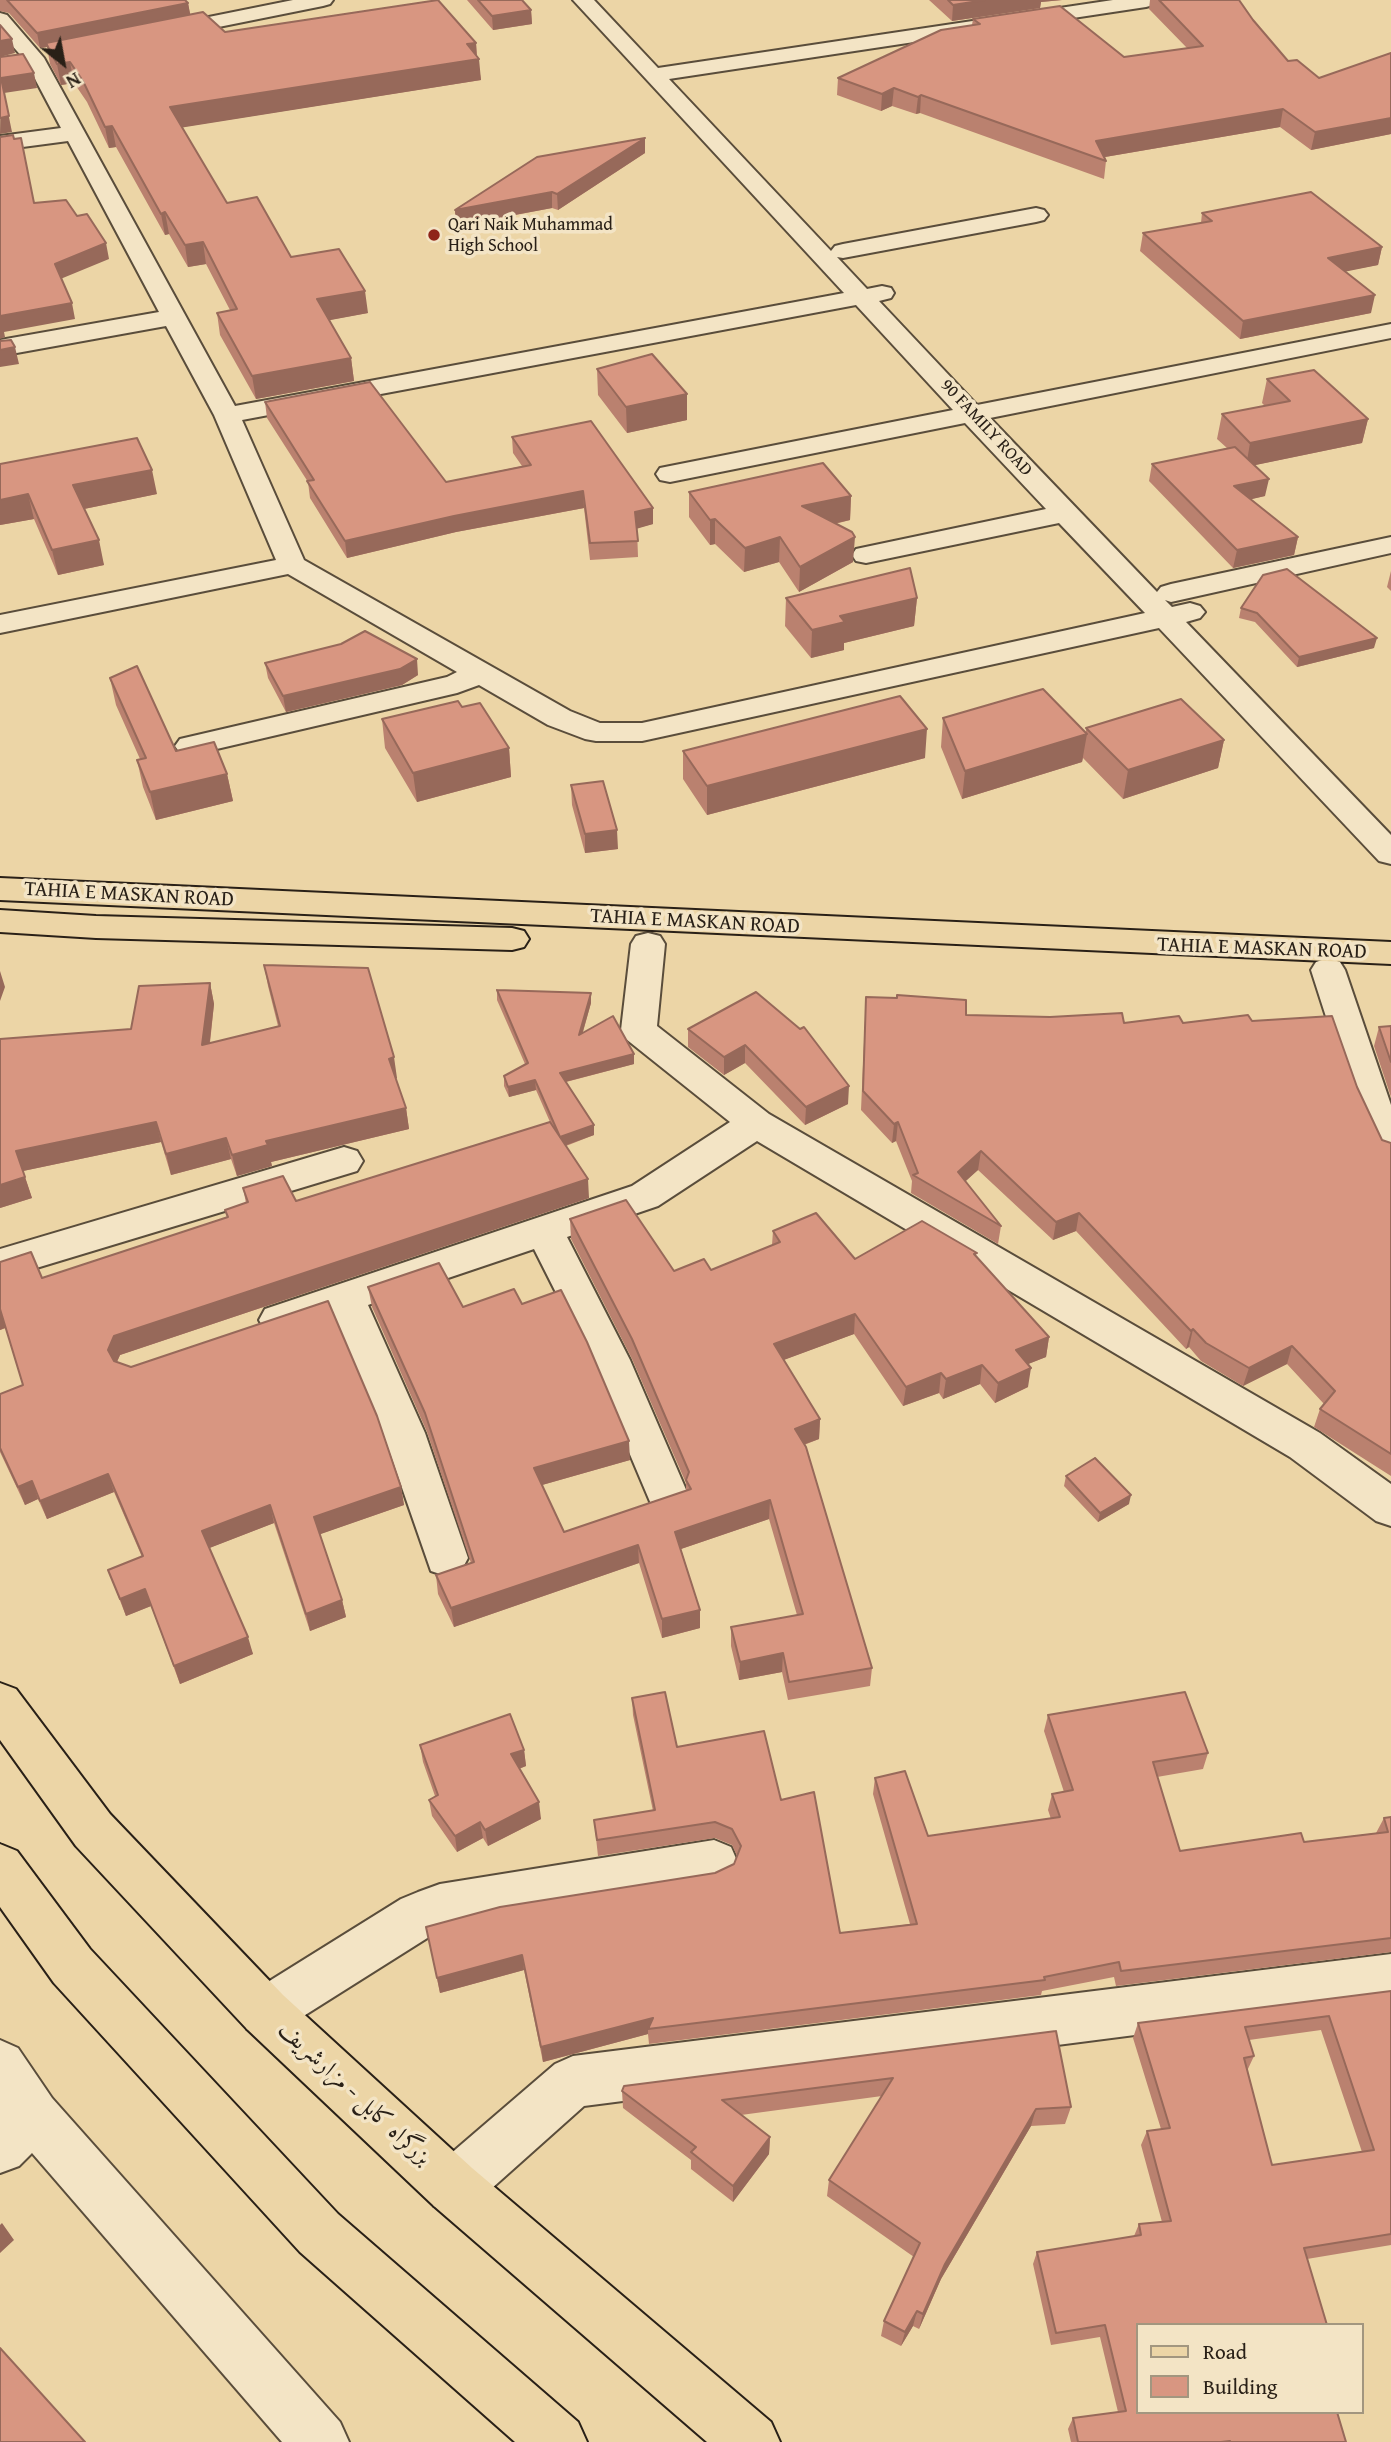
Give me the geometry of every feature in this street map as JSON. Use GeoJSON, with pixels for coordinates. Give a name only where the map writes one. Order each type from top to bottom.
{"type":"FeatureCollection","features":[{"type":"Feature","properties":{"kind":"main road","name":"TAHIA E MASKAN ROAD"},"geometry":{"type":"LineString","coordinates":[[0,889],[1391,953]]}},
{"type":"Feature","properties":{"kind":"main road","name":"TAHIA E MASKAN ROAD"},"geometry":{"type":"LineString","coordinates":[[0,920],[96,927],[1391,970]]}},
{"type":"Feature","properties":{"kind":"main road","name":"بزرگراه کابل - مزارشریف"},"geometry":{"type":"LineString","coordinates":[[0,1703],[93,1830],[265,2012],[453,2187],[751,2442]]}},
{"type":"Feature","properties":{"kind":"main road"},"geometry":{"type":"LineString","coordinates":[[0,1867],[72,1966],[319,2233],[558,2442]]}},
{"type":"Feature","properties":{"kind":"street"},"geometry":{"type":"LineString","coordinates":[[139,37],[323,0]]}},
{"type":"Feature","properties":{"kind":"street","name":"90 FAMILY ROAD"},"geometry":{"type":"LineString","coordinates":[[583,0],[662,73],[843,251],[874,295]]}},
{"type":"Feature","properties":{"kind":"street","name":"90 FAMILY ROAD"},"geometry":{"type":"LineString","coordinates":[[602,0],[662,73],[983,412],[1175,608],[1391,820]]}},
{"type":"Feature","properties":{"kind":"street"},"geometry":{"type":"LineString","coordinates":[[662,73],[1146,1]]}},
{"type":"Feature","properties":{"kind":"street"},"geometry":{"type":"LineString","coordinates":[[2,8],[23,61],[75,133],[227,415],[292,565],[559,719],[596,732],[642,732],[1175,608],[1391,545]]}},
{"type":"Feature","properties":{"kind":"street"},"geometry":{"type":"LineString","coordinates":[[23,61],[61,53]]}},
{"type":"Feature","properties":{"kind":"street"},"geometry":{"type":"LineString","coordinates":[[0,143],[75,133]]}},
{"type":"Feature","properties":{"kind":"street"},"geometry":{"type":"LineString","coordinates":[[843,251],[1037,215]]}},
{"type":"Feature","properties":{"kind":"street"},"geometry":{"type":"LineString","coordinates":[[227,415],[874,295]]}},
{"type":"Feature","properties":{"kind":"street"},"geometry":{"type":"LineString","coordinates":[[0,348],[174,317]]}},
{"type":"Feature","properties":{"kind":"street"},"geometry":{"type":"LineString","coordinates":[[670,474],[1391,331]]}},
{"type":"Feature","properties":{"kind":"street","name":"90 FAMILY ROAD"},"geometry":{"type":"LineString","coordinates":[[983,412],[1067,513],[1175,608],[1391,854]]}},
{"type":"Feature","properties":{"kind":"street"},"geometry":{"type":"LineString","coordinates":[[866,555],[1067,513]]}},
{"type":"Feature","properties":{"kind":"street"},"geometry":{"type":"LineString","coordinates":[[0,624],[292,565]]}},
{"type":"Feature","properties":{"kind":"street"},"geometry":{"type":"LineString","coordinates":[[191,746],[457,684],[480,672]]}},
{"type":"Feature","properties":{"kind":"street"},"geometry":{"type":"LineString","coordinates":[[648,944],[639,1030],[757,1123],[1305,1445],[1391,1508]]}},
{"type":"Feature","properties":{"kind":"street"},"geometry":{"type":"LineString","coordinates":[[1328,970],[1372,1104],[1391,1147]]}},
{"type":"Feature","properties":{"kind":"street"},"geometry":{"type":"LineString","coordinates":[[241,1333],[645,1196],[757,1123]]}},
{"type":"Feature","properties":{"kind":"street"},"geometry":{"type":"LineString","coordinates":[[0,1265],[344,1161]]}},
{"type":"Feature","properties":{"kind":"street"},"geometry":{"type":"LineString","coordinates":[[544,1230],[610,1360],[666,1492]]}},
{"type":"Feature","properties":{"kind":"street"},"geometry":{"type":"LineString","coordinates":[[345,1298],[404,1433],[446,1558]]}},
{"type":"Feature","properties":{"kind":"street"},"geometry":{"type":"LineString","coordinates":[[265,2012],[418,1915],[440,1907],[714,1863]]}},
{"type":"Feature","properties":{"kind":"street"},"geometry":{"type":"LineString","coordinates":[[453,2187],[573,2082],[1391,1978]]}},
{"type":"Feature","properties":{"kind":"street"},"geometry":{"type":"LineString","coordinates":[[0,2067],[17,2131],[320,2442]]}},
{"type":"Feature","properties":{"kind":"building"},"geometry":{"type":"Polygon","coordinates":[[[7,0],[185,0],[188,3],[37,33],[7,0]]]}},
{"type":"Feature","properties":{"kind":"building"},"geometry":{"type":"Polygon","coordinates":[[[438,0],[476,43],[467,44],[479,59],[170,107],[227,203],[257,197],[291,257],[339,249],[365,291],[317,299],[351,358],[252,376],[217,313],[237,309],[203,242],[185,245],[165,212],[161,214],[112,126],[105,127],[83,81],[70,62],[57,64],[46,43],[203,12],[225,32],[438,0]]]}},
{"type":"Feature","properties":{"kind":"building"},"geometry":{"type":"Polygon","coordinates":[[[478,0],[522,0],[531,10],[492,16],[478,0]]]}},
{"type":"Feature","properties":{"kind":"building"},"geometry":{"type":"Polygon","coordinates":[[[948,0],[985,0],[953,5],[948,0]]]}},
{"type":"Feature","properties":{"kind":"building"},"geometry":{"type":"Polygon","coordinates":[[[1159,0],[1239,0],[1288,61],[1297,60],[1319,78],[1391,53],[1391,118],[1315,132],[1283,109],[1096,141],[1106,161],[921,95],[918,97],[894,88],[882,94],[838,78],[941,30],[980,24],[973,19],[1060,6],[1124,57],[1203,46],[1159,0]]]}},
{"type":"Feature","properties":{"kind":"building"},"geometry":{"type":"Polygon","coordinates":[[[0,25],[12,39],[0,41],[0,25]]]}},
{"type":"Feature","properties":{"kind":"building"},"geometry":{"type":"Polygon","coordinates":[[[23,54],[34,73],[1,78],[9,116],[0,118],[0,57],[23,54]]]}},
{"type":"Feature","properties":{"kind":"building"},"geometry":{"type":"Polygon","coordinates":[[[13,135],[14,139],[21,138],[34,203],[66,200],[77,216],[87,214],[106,243],[55,264],[72,303],[0,316],[0,137],[13,135]]]}},
{"type":"Feature","properties":{"kind":"building"},"geometry":{"type":"Polygon","coordinates":[[[645,138],[557,194],[552,192],[455,210],[537,157],[645,138]]]}},
{"type":"Feature","properties":{"kind":"building"},"geometry":{"type":"Polygon","coordinates":[[[1311,192],[1382,247],[1328,258],[1375,295],[1243,321],[1143,233],[1212,221],[1202,213],[1311,192]]]}},
{"type":"Feature","properties":{"kind":"building"},"geometry":{"type":"Polygon","coordinates":[[[11,340],[15,347],[0,350],[0,341],[11,340]]]}},
{"type":"Feature","properties":{"kind":"building"},"geometry":{"type":"Polygon","coordinates":[[[652,354],[687,394],[626,407],[597,369],[652,354]]]}},
{"type":"Feature","properties":{"kind":"building"},"geometry":{"type":"Polygon","coordinates":[[[1314,370],[1368,419],[1250,443],[1222,414],[1290,401],[1267,379],[1314,370]]]}},
{"type":"Feature","properties":{"kind":"building"},"geometry":{"type":"Polygon","coordinates":[[[370,382],[446,482],[531,465],[512,437],[591,421],[653,508],[635,512],[638,541],[590,543],[583,491],[345,541],[307,481],[314,480],[265,402],[370,382]]]}},
{"type":"Feature","properties":{"kind":"building"},"geometry":{"type":"Polygon","coordinates":[[[137,438],[152,470],[73,485],[99,540],[52,550],[28,494],[0,500],[0,464],[137,438]]]}},
{"type":"Feature","properties":{"kind":"building"},"geometry":{"type":"Polygon","coordinates":[[[1235,447],[1269,479],[1234,486],[1298,537],[1237,550],[1152,464],[1235,447]]]}},
{"type":"Feature","properties":{"kind":"building"},"geometry":{"type":"Polygon","coordinates":[[[823,463],[851,496],[802,506],[852,532],[855,537],[800,567],[780,537],[745,548],[715,519],[710,520],[689,492],[823,463]]]}},
{"type":"Feature","properties":{"kind":"building"},"geometry":{"type":"Polygon","coordinates":[[[910,568],[917,598],[840,616],[845,622],[812,630],[786,598],[910,568]]]}},
{"type":"Feature","properties":{"kind":"building"},"geometry":{"type":"Polygon","coordinates":[[[1287,569],[1377,638],[1299,657],[1257,613],[1241,608],[1263,575],[1287,569]]]}},
{"type":"Feature","properties":{"kind":"building"},"geometry":{"type":"Polygon","coordinates":[[[365,631],[417,659],[400,669],[283,696],[265,663],[341,644],[365,631]]]}},
{"type":"Feature","properties":{"kind":"building"},"geometry":{"type":"Polygon","coordinates":[[[137,666],[176,751],[214,742],[227,774],[150,792],[137,760],[146,758],[110,678],[137,666]]]}},
{"type":"Feature","properties":{"kind":"building"},"geometry":{"type":"Polygon","coordinates":[[[1043,689],[1087,734],[965,771],[943,718],[1043,689]]]}},
{"type":"Feature","properties":{"kind":"building"},"geometry":{"type":"Polygon","coordinates":[[[900,696],[927,729],[707,786],[683,751],[900,696]]]}},
{"type":"Feature","properties":{"kind":"building"},"geometry":{"type":"Polygon","coordinates":[[[1181,699],[1224,740],[1128,770],[1086,728],[1181,699]]]}},
{"type":"Feature","properties":{"kind":"building"},"geometry":{"type":"Polygon","coordinates":[[[458,701],[462,707],[480,703],[509,748],[413,773],[382,719],[458,701]]]}},
{"type":"Feature","properties":{"kind":"building"},"geometry":{"type":"Polygon","coordinates":[[[603,781],[617,830],[585,834],[571,785],[603,781]]]}},
{"type":"Feature","properties":{"kind":"building"},"geometry":{"type":"Polygon","coordinates":[[[264,965],[368,968],[394,1057],[389,1059],[406,1108],[266,1141],[268,1145],[232,1155],[226,1138],[166,1154],[156,1122],[16,1151],[25,1177],[0,1185],[0,1039],[131,1029],[139,986],[210,983],[202,1045],[280,1026],[264,965]]]}},
{"type":"Feature","properties":{"kind":"building"},"geometry":{"type":"Polygon","coordinates":[[[497,990],[591,993],[579,1035],[613,1016],[634,1054],[560,1073],[594,1125],[560,1137],[535,1080],[508,1087],[504,1076],[528,1063],[497,990]]]}},
{"type":"Feature","properties":{"kind":"building"},"geometry":{"type":"Polygon","coordinates":[[[756,992],[800,1029],[804,1027],[849,1086],[806,1107],[745,1045],[724,1057],[688,1029],[756,992]]]}},
{"type":"Feature","properties":{"kind":"building"},"geometry":{"type":"Polygon","coordinates":[[[897,995],[966,1000],[966,1015],[1050,1017],[1122,1013],[1124,1023],[1179,1016],[1183,1023],[1248,1015],[1252,1021],[1332,1016],[1357,1087],[1382,1140],[1391,1143],[1391,1454],[1320,1409],[1335,1391],[1292,1346],[1249,1368],[1206,1343],[1193,1329],[1191,1331],[1079,1213],[1056,1222],[981,1151],[958,1172],[1001,1226],[913,1175],[918,1173],[898,1122],[894,1124],[863,1091],[866,997],[897,998],[897,995]]]}},
{"type":"Feature","properties":{"kind":"building"},"geometry":{"type":"Polygon","coordinates":[[[1391,1026],[1391,1062],[1379,1027],[1391,1026]]]}},
{"type":"Feature","properties":{"kind":"building"},"geometry":{"type":"Polygon","coordinates":[[[550,1122],[588,1179],[114,1336],[108,1350],[114,1361],[131,1367],[328,1301],[377,1416],[401,1487],[314,1517],[342,1600],[306,1614],[270,1505],[202,1531],[248,1637],[174,1666],[145,1589],[120,1599],[108,1570],[143,1556],[108,1474],[40,1501],[32,1481],[18,1487],[0,1448],[0,1394],[23,1385],[0,1309],[0,1262],[31,1252],[42,1278],[228,1217],[225,1210],[248,1202],[243,1188],[283,1176],[296,1201],[550,1122]]]}},
{"type":"Feature","properties":{"kind":"building"},"geometry":{"type":"Polygon","coordinates":[[[626,1200],[674,1271],[704,1259],[711,1270],[780,1242],[773,1231],[816,1213],[855,1259],[922,1221],[977,1253],[974,1254],[1049,1337],[1016,1350],[1031,1368],[998,1383],[982,1365],[946,1379],[941,1373],[906,1387],[855,1314],[774,1344],[820,1419],[795,1429],[806,1447],[872,1668],[789,1682],[783,1653],[740,1662],[731,1627],[803,1614],[770,1500],[675,1532],[700,1610],[662,1619],[638,1545],[451,1608],[436,1575],[474,1562],[425,1413],[368,1287],[439,1263],[463,1307],[514,1289],[522,1304],[561,1290],[587,1342],[629,1441],[534,1468],[564,1532],[691,1489],[686,1480],[689,1472],[632,1339],[570,1219],[626,1200]]]}},
{"type":"Feature","properties":{"kind":"building"},"geometry":{"type":"Polygon","coordinates":[[[1095,1458],[1131,1495],[1100,1513],[1066,1476],[1095,1458]]]}},
{"type":"Feature","properties":{"kind":"building"},"geometry":{"type":"Polygon","coordinates":[[[665,1692],[677,1747],[764,1731],[781,1800],[814,1792],[840,1933],[917,1924],[875,1778],[905,1771],[928,1836],[1060,1817],[1052,1794],[1073,1790],[1048,1715],[1185,1692],[1208,1753],[1153,1762],[1180,1851],[1301,1833],[1304,1842],[1388,1832],[1384,1818],[1391,1817],[1391,1938],[1121,1971],[1119,1962],[1044,1977],[1045,1980],[648,2029],[653,2018],[541,2047],[522,1955],[437,1978],[426,1927],[500,1907],[715,1873],[734,1864],[741,1846],[732,1829],[715,1822],[597,1840],[594,1820],[655,1810],[632,1698],[665,1692]]]}},
{"type":"Feature","properties":{"kind":"building"},"geometry":{"type":"Polygon","coordinates":[[[510,1714],[524,1750],[511,1754],[539,1802],[485,1830],[480,1822],[455,1836],[429,1800],[438,1795],[420,1745],[510,1714]]]}},
{"type":"Feature","properties":{"kind":"building"},"geometry":{"type":"Polygon","coordinates":[[[1391,1991],[1391,2234],[1304,2248],[1326,2323],[1136,2323],[1136,2414],[1338,2414],[1346,2442],[1078,2442],[1073,2418],[1126,2411],[1105,2325],[1056,2333],[1037,2252],[1141,2235],[1139,2224],[1171,2221],[1147,2131],[1170,2128],[1138,2023],[1391,1991]],[[1329,2016],[1245,2027],[1254,2056],[1244,2058],[1272,2165],[1374,2150],[1329,2016]]]}},
{"type":"Feature","properties":{"kind":"building"},"geometry":{"type":"Polygon","coordinates":[[[1056,2031],[1071,2107],[1036,2109],[945,2264],[923,2314],[917,2311],[905,2332],[884,2321],[920,2243],[829,2180],[893,2078],[722,2100],[770,2137],[733,2186],[691,2152],[696,2147],[622,2091],[624,2086],[1056,2031]]]}},
{"type":"Feature","properties":{"kind":"building"},"geometry":{"type":"Polygon","coordinates":[[[0,2348],[85,2442],[0,2442],[0,2348]]]}},
{"type":"Feature","properties":{"kind":"place","name":"Qari Naik Muhammad High School"},"geometry":{"type":"Point","coordinates":[434,235]}}]}
